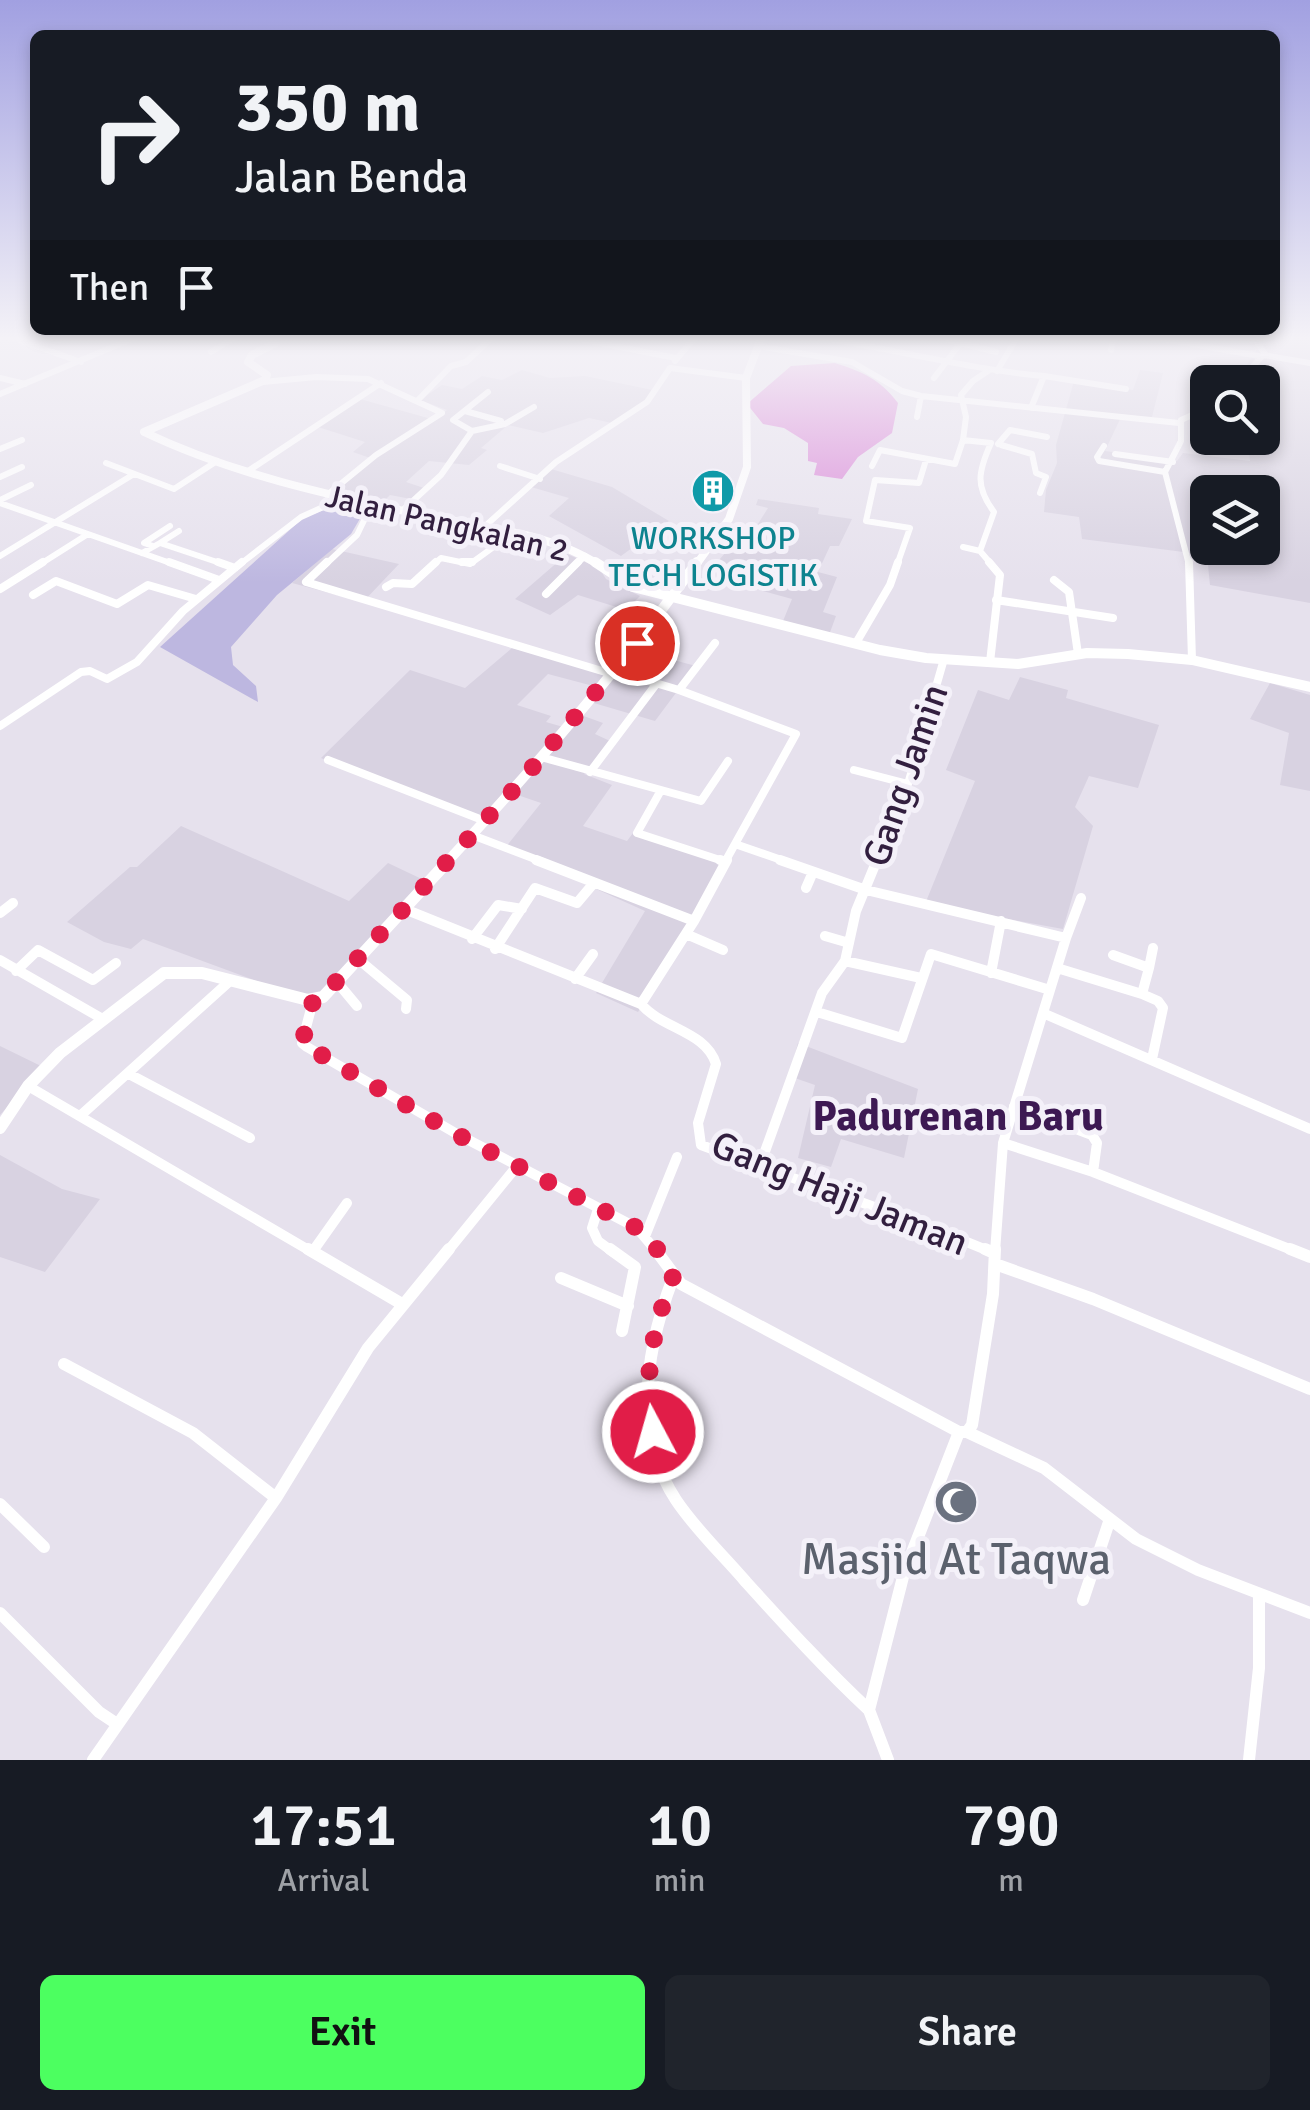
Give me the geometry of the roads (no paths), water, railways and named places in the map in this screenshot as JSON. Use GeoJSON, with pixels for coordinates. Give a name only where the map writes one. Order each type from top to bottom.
{"type":"FeatureCollection","features":[{"type":"Feature","properties":{"kind":"street","name":"Jalan Pangkalan 2"},"geometry":{"type":"LineString","coordinates":[[169,418],[144,432],[217,462],[327,495],[550,542],[585,556],[632,587],[856,643],[944,660],[1018,664],[1078,654],[1192,660],[1310,687]]}},
{"type":"Feature","properties":{"kind":"street"},"geometry":{"type":"LineString","coordinates":[[248,471],[328,418]]}},
{"type":"Feature","properties":{"kind":"street"},"geometry":{"type":"LineString","coordinates":[[327,495],[376,455],[440,418]]}},
{"type":"Feature","properties":{"kind":"street"},"geometry":{"type":"LineString","coordinates":[[458,418],[454,422],[486,431],[521,418]]}},
{"type":"Feature","properties":{"kind":"street"},"geometry":{"type":"LineString","coordinates":[[490,418],[504,422]]}},
{"type":"Feature","properties":{"kind":"street"},"geometry":{"type":"LineString","coordinates":[[482,528],[556,462],[623,418]]}},
{"type":"Feature","properties":{"kind":"street"},"geometry":{"type":"LineString","coordinates":[[748,418],[749,458],[736,506],[672,598],[614,672],[472,836],[336,982],[313,1001],[302,1043],[517,1166],[646,1234],[673,1278],[963,1432],[1044,1468],[1110,1522],[1169,1556],[1310,1613]]}},
{"type":"Feature","properties":{"kind":"street"},"geometry":{"type":"LineString","coordinates":[[872,466],[880,450],[955,464],[966,418]]}},
{"type":"Feature","properties":{"kind":"street"},"geometry":{"type":"LineString","coordinates":[[1131,418],[1179,423],[1188,418]]}},
{"type":"Feature","properties":{"kind":"street"},"geometry":{"type":"LineString","coordinates":[[1028,433],[1032,422]]}},
{"type":"Feature","properties":{"kind":"street"},"geometry":{"type":"LineString","coordinates":[[1165,472],[1173,462],[1182,433],[1179,423]]}},
{"type":"Feature","properties":{"kind":"street"},"geometry":{"type":"LineString","coordinates":[[403,510],[441,475],[472,430]]}},
{"type":"Feature","properties":{"kind":"street"},"geometry":{"type":"LineString","coordinates":[[1001,445],[1007,431],[1048,437]]}},
{"type":"Feature","properties":{"kind":"street"},"geometry":{"type":"LineString","coordinates":[[0,449],[22,440]]}},
{"type":"Feature","properties":{"kind":"street"},"geometry":{"type":"LineString","coordinates":[[963,440],[1032,454],[1036,473],[1046,477],[1040,494]]}},
{"type":"Feature","properties":{"kind":"street"},"geometry":{"type":"LineString","coordinates":[[980,551],[994,518],[980,492],[982,464],[991,443]]}},
{"type":"Feature","properties":{"kind":"street"},"geometry":{"type":"LineString","coordinates":[[1104,446],[1097,458],[1100,461],[1165,472]]}},
{"type":"Feature","properties":{"kind":"street"},"geometry":{"type":"LineString","coordinates":[[1115,454],[1173,462]]}},
{"type":"Feature","properties":{"kind":"street"},"geometry":{"type":"LineString","coordinates":[[856,643],[890,585],[910,528],[866,521],[875,480],[919,483],[926,460]]}},
{"type":"Feature","properties":{"kind":"street"},"geometry":{"type":"LineString","coordinates":[[106,463],[174,489],[217,462]]}},
{"type":"Feature","properties":{"kind":"street"},"geometry":{"type":"LineString","coordinates":[[500,466],[540,479]]}},
{"type":"Feature","properties":{"kind":"street"},"geometry":{"type":"LineString","coordinates":[[0,477],[22,467]]}},
{"type":"Feature","properties":{"kind":"street"},"geometry":{"type":"LineString","coordinates":[[1165,472],[1189,562],[1192,660]]}},
{"type":"Feature","properties":{"kind":"street"},"geometry":{"type":"LineString","coordinates":[[0,556],[134,474]]}},
{"type":"Feature","properties":{"kind":"street"},"geometry":{"type":"LineString","coordinates":[[0,502],[31,485]]}},
{"type":"Feature","properties":{"kind":"street"},"geometry":{"type":"LineString","coordinates":[[0,726],[81,672],[107,678],[119,674],[159,641],[165,628],[196,599],[287,523],[343,498]]}},
{"type":"Feature","properties":{"kind":"street"},"geometry":{"type":"LineString","coordinates":[[0,502],[219,580]]}},
{"type":"Feature","properties":{"kind":"street"},"geometry":{"type":"LineString","coordinates":[[372,504],[357,534],[306,582],[657,683],[796,734],[694,921],[641,1004]]}},
{"type":"Feature","properties":{"kind":"street"},"geometry":{"type":"LineString","coordinates":[[170,526],[144,542],[235,568]]}},
{"type":"Feature","properties":{"kind":"street"},"geometry":{"type":"LineString","coordinates":[[142,554],[179,531]]}},
{"type":"Feature","properties":{"kind":"street"},"geometry":{"type":"LineString","coordinates":[[0,589],[88,534]]}},
{"type":"Feature","properties":{"kind":"street"},"geometry":{"type":"LineString","coordinates":[[386,588],[414,582],[440,558],[470,564],[513,534]]}},
{"type":"Feature","properties":{"kind":"street"},"geometry":{"type":"LineString","coordinates":[[962,547],[980,551],[1000,575],[996,642],[990,662]]}},
{"type":"Feature","properties":{"kind":"street"},"geometry":{"type":"LineString","coordinates":[[546,594],[585,556]]}},
{"type":"Feature","properties":{"kind":"street"},"geometry":{"type":"LineString","coordinates":[[1054,580],[1069,592],[1078,654]]}},
{"type":"Feature","properties":{"kind":"street"},"geometry":{"type":"LineString","coordinates":[[33,595],[60,581],[117,604],[148,585],[196,599]]}},
{"type":"Feature","properties":{"kind":"street"},"geometry":{"type":"LineString","coordinates":[[996,600],[1113,618]]}},
{"type":"Feature","properties":{"kind":"street"},"geometry":{"type":"LineString","coordinates":[[679,690],[715,643]]}},
{"type":"Feature","properties":{"kind":"street","name":"Gang Jamin"},"geometry":{"type":"LineString","coordinates":[[846,961],[856,911],[908,784],[944,660]]}},
{"type":"Feature","properties":{"kind":"street"},"geometry":{"type":"LineString","coordinates":[[590,772],[657,683]]}},
{"type":"Feature","properties":{"kind":"street"},"geometry":{"type":"LineString","coordinates":[[541,758],[660,792]]}},
{"type":"Feature","properties":{"kind":"street"},"geometry":{"type":"LineString","coordinates":[[328,760],[485,820]]}},
{"type":"Feature","properties":{"kind":"street"},"geometry":{"type":"LineString","coordinates":[[726,862],[637,833],[663,789],[703,801],[728,762]]}},
{"type":"Feature","properties":{"kind":"street"},"geometry":{"type":"LineString","coordinates":[[854,770],[908,784]]}},
{"type":"Feature","properties":{"kind":"street"},"geometry":{"type":"LineString","coordinates":[[472,836],[694,921]]}},
{"type":"Feature","properties":{"kind":"street"},"geometry":{"type":"LineString","coordinates":[[735,844],[866,890],[1066,938]]}},
{"type":"Feature","properties":{"kind":"street"},"geometry":{"type":"LineString","coordinates":[[806,888],[813,872]]}},
{"type":"Feature","properties":{"kind":"street"},"geometry":{"type":"LineString","coordinates":[[495,948],[535,888],[578,903],[593,884]]}},
{"type":"Feature","properties":{"kind":"street"},"geometry":{"type":"LineString","coordinates":[[869,1710],[904,1574],[963,1432],[972,1425],[984,1356],[1004,1143],[1081,898]]}},
{"type":"Feature","properties":{"kind":"street"},"geometry":{"type":"LineString","coordinates":[[0,913],[13,903]]}},
{"type":"Feature","properties":{"kind":"street"},"geometry":{"type":"LineString","coordinates":[[472,939],[498,905],[522,908]]}},
{"type":"Feature","properties":{"kind":"street","name":"Gang Haji Jaman"},"geometry":{"type":"LineString","coordinates":[[402,908],[641,1004],[661,1023],[706,1046],[714,1055],[715,1075],[697,1139],[702,1145],[840,1196],[887,1208],[994,1259],[1310,1390]]}},
{"type":"Feature","properties":{"kind":"street"},"geometry":{"type":"LineString","coordinates":[[991,973],[1001,921]]}},
{"type":"Feature","properties":{"kind":"street"},"geometry":{"type":"LineString","coordinates":[[686,934],[723,950]]}},
{"type":"Feature","properties":{"kind":"street"},"geometry":{"type":"LineString","coordinates":[[825,936],[849,943]]}},
{"type":"Feature","properties":{"kind":"street"},"geometry":{"type":"LineString","coordinates":[[1142,994],[1153,948]]}},
{"type":"Feature","properties":{"kind":"street"},"geometry":{"type":"LineString","coordinates":[[16,971],[38,950],[94,980],[116,962]]}},
{"type":"Feature","properties":{"kind":"street"},"geometry":{"type":"LineString","coordinates":[[575,979],[592,954]]}},
{"type":"Feature","properties":{"kind":"street"},"geometry":{"type":"LineString","coordinates":[[817,1012],[902,1038],[931,954],[1050,990]]}},
{"type":"Feature","properties":{"kind":"street"},"geometry":{"type":"LineString","coordinates":[[1113,955],[1149,968]]}},
{"type":"Feature","properties":{"kind":"street"},"geometry":{"type":"LineString","coordinates":[[358,959],[407,1000],[406,1009]]}},
{"type":"Feature","properties":{"kind":"street"},"geometry":{"type":"LineString","coordinates":[[0,960],[102,1018]]}},
{"type":"Feature","properties":{"kind":"street"},"geometry":{"type":"LineString","coordinates":[[759,1168],[822,993],[846,961],[921,978]]}},
{"type":"Feature","properties":{"kind":"street"},"geometry":{"type":"LineString","coordinates":[[1057,968],[1158,1000],[1163,1008],[1152,1059]]}},
{"type":"Feature","properties":{"kind":"street"},"geometry":{"type":"LineString","coordinates":[[0,1128],[28,1086],[102,1018],[164,974],[182,971],[233,978],[313,1001]]}},
{"type":"Feature","properties":{"kind":"street"},"geometry":{"type":"LineString","coordinates":[[80,1116],[233,978]]}},
{"type":"Feature","properties":{"kind":"street"},"geometry":{"type":"LineString","coordinates":[[336,982],[358,1006]]}},
{"type":"Feature","properties":{"kind":"street"},"geometry":{"type":"LineString","coordinates":[[1045,1014],[1310,1128]]}},
{"type":"Feature","properties":{"kind":"street"},"geometry":{"type":"LineString","coordinates":[[128,1074],[250,1138]]}},
{"type":"Feature","properties":{"kind":"street"},"geometry":{"type":"LineString","coordinates":[[28,1086],[402,1304]]}},
{"type":"Feature","properties":{"kind":"street"},"geometry":{"type":"LineString","coordinates":[[1014,1106],[1094,1137],[1094,1172]]}},
{"type":"Feature","properties":{"kind":"street"},"geometry":{"type":"LineString","coordinates":[[1004,1143],[1094,1172],[1310,1257]]}},
{"type":"Feature","properties":{"kind":"street"},"geometry":{"type":"LineString","coordinates":[[646,1234],[677,1157]]}},
{"type":"Feature","properties":{"kind":"street"},"geometry":{"type":"LineString","coordinates":[[92,1760],[276,1498],[344,1383],[402,1304],[517,1166]]}},
{"type":"Feature","properties":{"kind":"street"},"geometry":{"type":"LineString","coordinates":[[313,1251],[347,1202]]}},
{"type":"Feature","properties":{"kind":"street"},"geometry":{"type":"LineString","coordinates":[[598,1209],[592,1228],[598,1241],[635,1266],[622,1331]]}},
{"type":"Feature","properties":{"kind":"street"},"geometry":{"type":"LineString","coordinates":[[562,1278],[628,1306]]}},
{"type":"Feature","properties":{"kind":"street"},"geometry":{"type":"LineString","coordinates":[[673,1278],[659,1317],[647,1381],[648,1404],[665,1481],[697,1525],[819,1664],[869,1710],[888,1760]]}},
{"type":"Feature","properties":{"kind":"street"},"geometry":{"type":"LineString","coordinates":[[64,1364],[193,1432],[276,1498]]}},
{"type":"Feature","properties":{"kind":"street"},"geometry":{"type":"LineString","coordinates":[[0,1504],[44,1547]]}},
{"type":"Feature","properties":{"kind":"street"},"geometry":{"type":"LineString","coordinates":[[1083,1600],[1110,1522]]}},
{"type":"Feature","properties":{"kind":"street"},"geometry":{"type":"LineString","coordinates":[[1250,1760],[1260,1668],[1260,1594]]}},
{"type":"Feature","properties":{"kind":"street"},"geometry":{"type":"LineString","coordinates":[[2,1621],[99,1712],[118,1724]]}},
{"type":"Feature","properties":{"kind":"place","name":"WORKSHOP TECH LOGISTIK"},"geometry":{"type":"Point","coordinates":[713,491]}},
{"type":"Feature","properties":{"kind":"place","name":"Masjid At Taqwa"},"geometry":{"type":"Point","coordinates":[956,1502]}},
{"type":"Feature","properties":{"kind":"district","name":"Padurenan Baru"},"geometry":{"type":"Point","coordinates":[958,1115]}}]}
